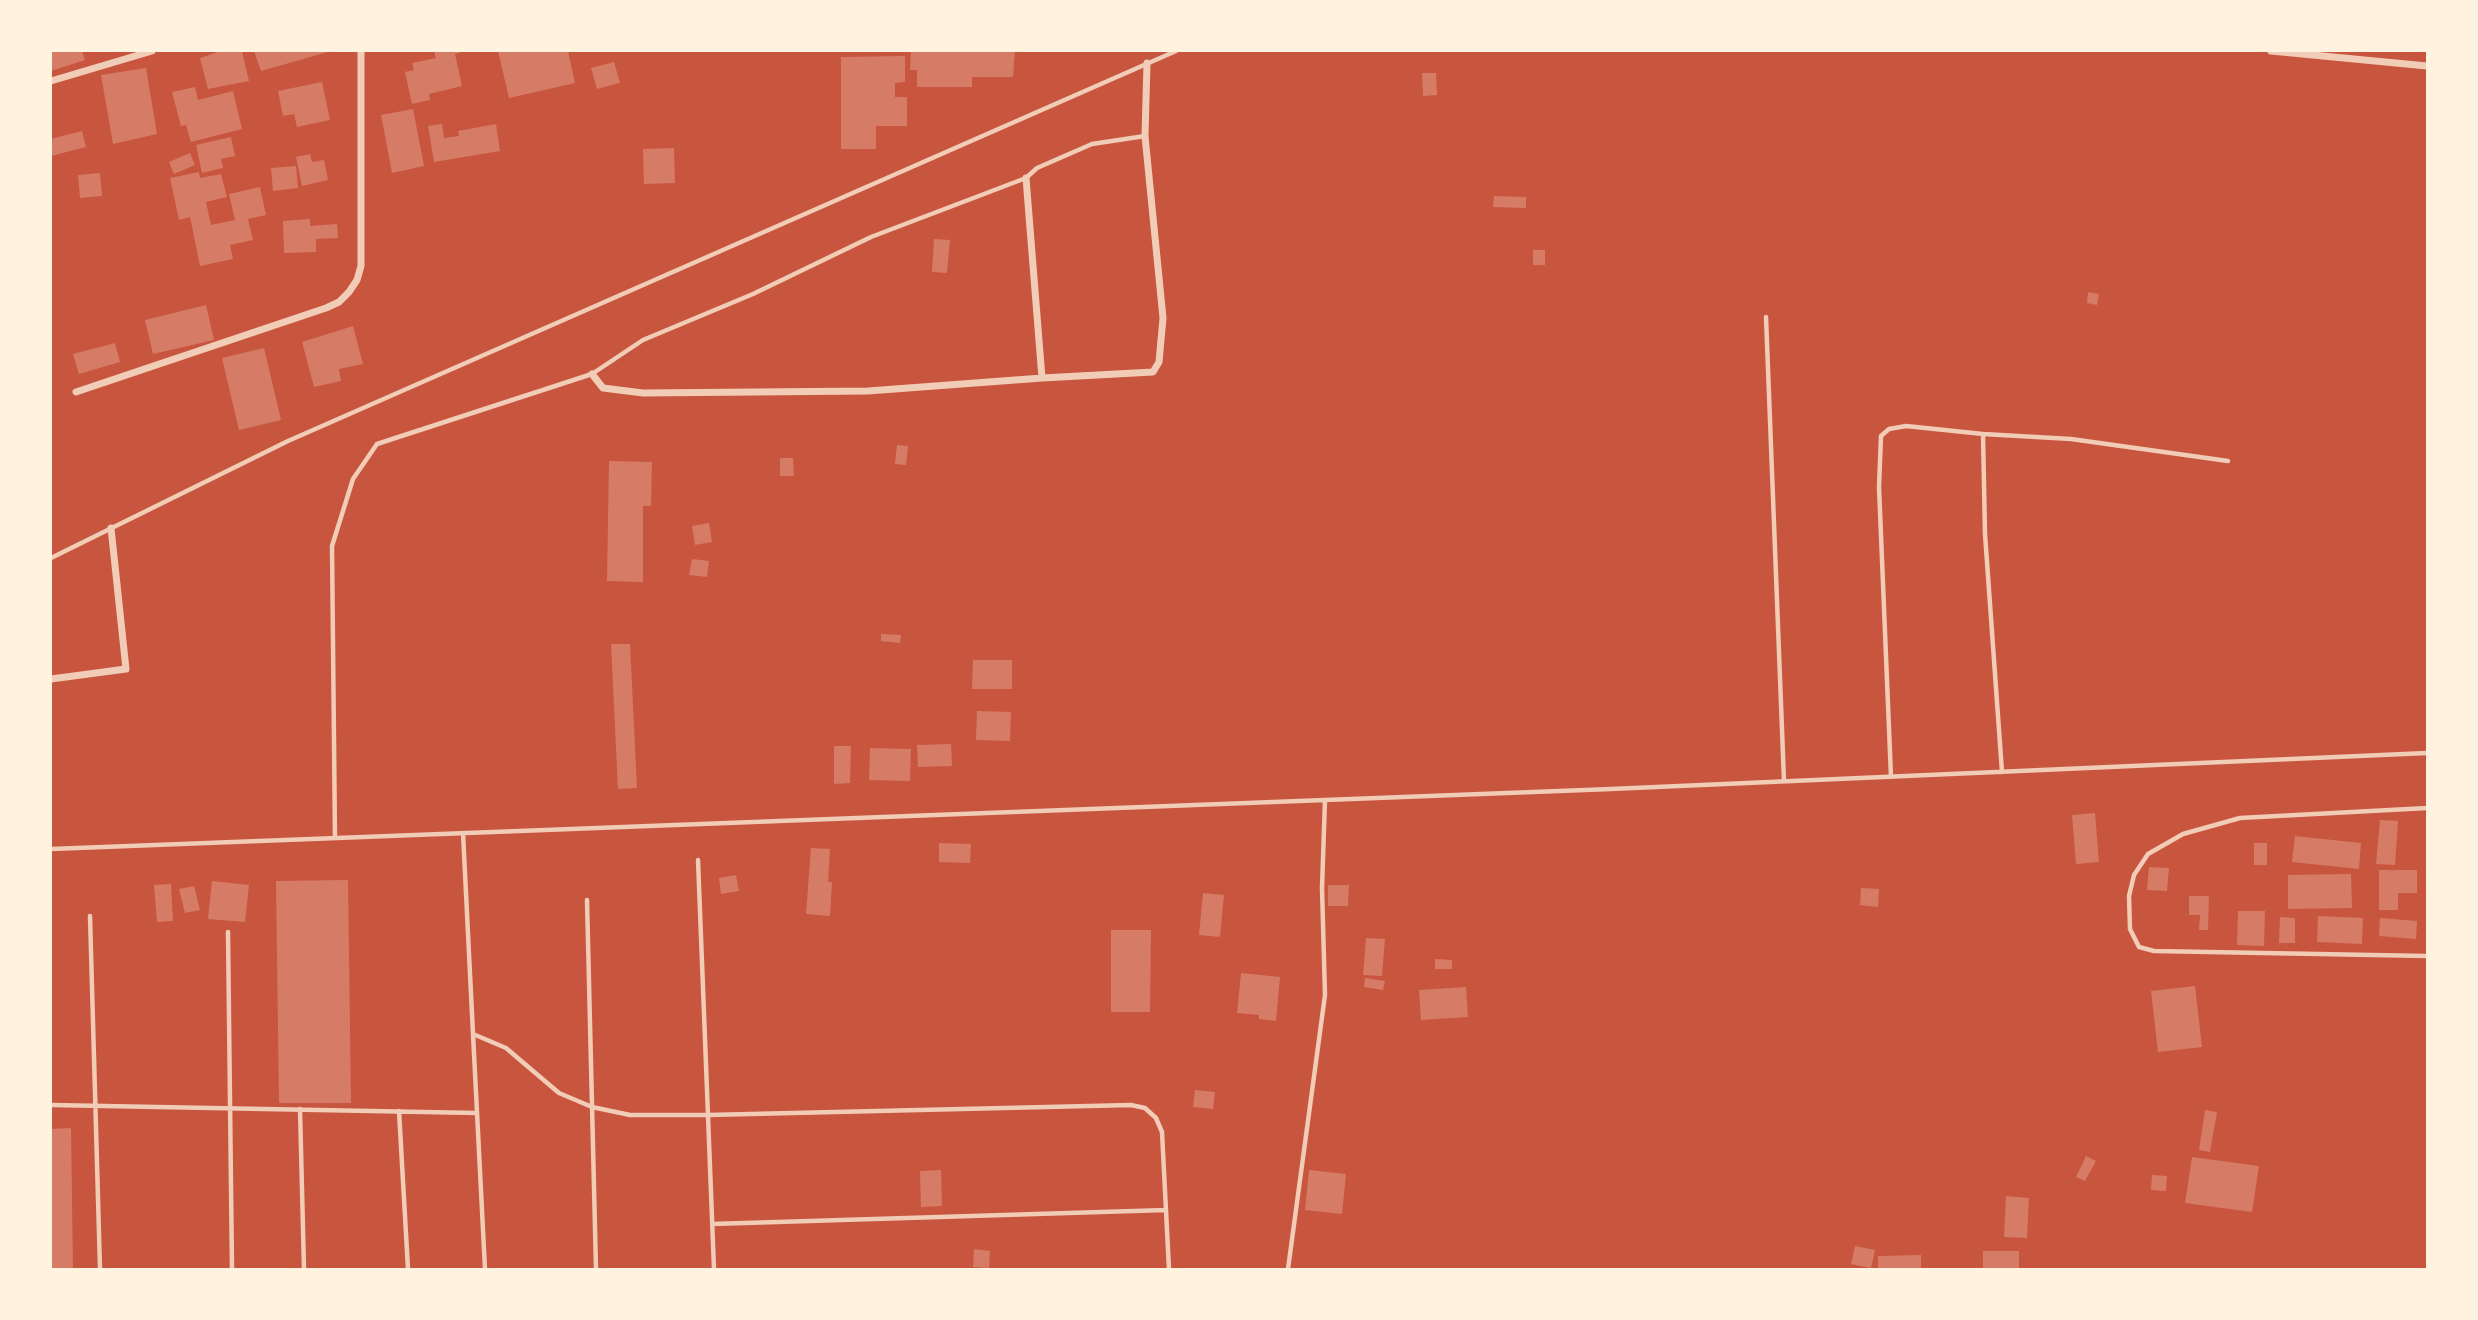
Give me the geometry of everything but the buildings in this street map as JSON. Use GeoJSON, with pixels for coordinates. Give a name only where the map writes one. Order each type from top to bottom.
{"type":"FeatureCollection","features":[{"type":"Feature","properties":{"kind":"street"},"geometry":{"type":"LineString","coordinates":[[51,81],[152,51]]}},
{"type":"Feature","properties":{"kind":"street"},"geometry":{"type":"LineString","coordinates":[[76,392],[326,308],[339,302],[349,292],[357,280],[361,266],[362,51]]}},
{"type":"Feature","properties":{"kind":"street"},"geometry":{"type":"LineString","coordinates":[[2271,51],[2338,53],[2427,66]]}},
{"type":"Feature","properties":{"kind":"street"},"geometry":{"type":"LineString","coordinates":[[592,374],[603,388],[643,393],[868,391],[1153,372],[1159,362],[1163,318],[1144,136],[1147,63]]}},
{"type":"Feature","properties":{"kind":"street"},"geometry":{"type":"LineString","coordinates":[[1026,178],[1042,378]]}},
{"type":"Feature","properties":{"kind":"street"},"geometry":{"type":"LineString","coordinates":[[51,679],[126,669],[111,528]]}},
{"type":"Feature","properties":{"kind":"lane"},"geometry":{"type":"LineString","coordinates":[[51,558],[288,441],[1176,51]]}},
{"type":"Feature","properties":{"kind":"lane"},"geometry":{"type":"LineString","coordinates":[[335,838],[332,546],[353,479],[377,444],[592,374],[643,340],[753,294],[872,237],[1026,178],[1037,168],[1092,144],[1144,136]]}},
{"type":"Feature","properties":{"kind":"lane"},"geometry":{"type":"LineString","coordinates":[[1766,317],[1784,782]]}},
{"type":"Feature","properties":{"kind":"lane"},"geometry":{"type":"LineString","coordinates":[[1891,777],[1879,487],[1881,436],[1889,429],[1906,426],[2071,439],[2228,461]]}},
{"type":"Feature","properties":{"kind":"lane"},"geometry":{"type":"LineString","coordinates":[[1983,434],[1984,534],[2002,772]]}},
{"type":"Feature","properties":{"kind":"lane"},"geometry":{"type":"LineString","coordinates":[[51,849],[1784,782],[2427,753]]}},
{"type":"Feature","properties":{"kind":"lane"},"geometry":{"type":"LineString","coordinates":[[1288,1269],[1325,995],[1322,888],[1325,800]]}},
{"type":"Feature","properties":{"kind":"lane"},"geometry":{"type":"LineString","coordinates":[[2427,808],[2241,818],[2183,834],[2148,855],[2134,875],[2129,896],[2130,929],[2139,947],[2154,951],[2427,956]]}},
{"type":"Feature","properties":{"kind":"lane"},"geometry":{"type":"LineString","coordinates":[[463,833],[485,1269]]}},
{"type":"Feature","properties":{"kind":"lane"},"geometry":{"type":"LineString","coordinates":[[698,860],[713,1269]]}},
{"type":"Feature","properties":{"kind":"lane"},"geometry":{"type":"LineString","coordinates":[[587,900],[596,1269]]}},
{"type":"Feature","properties":{"kind":"lane"},"geometry":{"type":"LineString","coordinates":[[90,916],[100,1269]]}},
{"type":"Feature","properties":{"kind":"lane"},"geometry":{"type":"LineString","coordinates":[[228,932],[232,1269]]}},
{"type":"Feature","properties":{"kind":"lane"},"geometry":{"type":"LineString","coordinates":[[473,1034],[506,1048],[559,1093],[592,1107],[631,1115],[1138,1106],[1151,1113],[1160,1125],[1169,1269]]}},
{"type":"Feature","properties":{"kind":"lane"},"geometry":{"type":"LineString","coordinates":[[51,1105],[477,1112]]}},
{"type":"Feature","properties":{"kind":"lane"},"geometry":{"type":"LineString","coordinates":[[300,1109],[304,1269]]}},
{"type":"Feature","properties":{"kind":"lane"},"geometry":{"type":"LineString","coordinates":[[399,1111],[408,1269]]}},
{"type":"Feature","properties":{"kind":"lane"},"geometry":{"type":"LineString","coordinates":[[712,1224],[1166,1210]]}}]}
